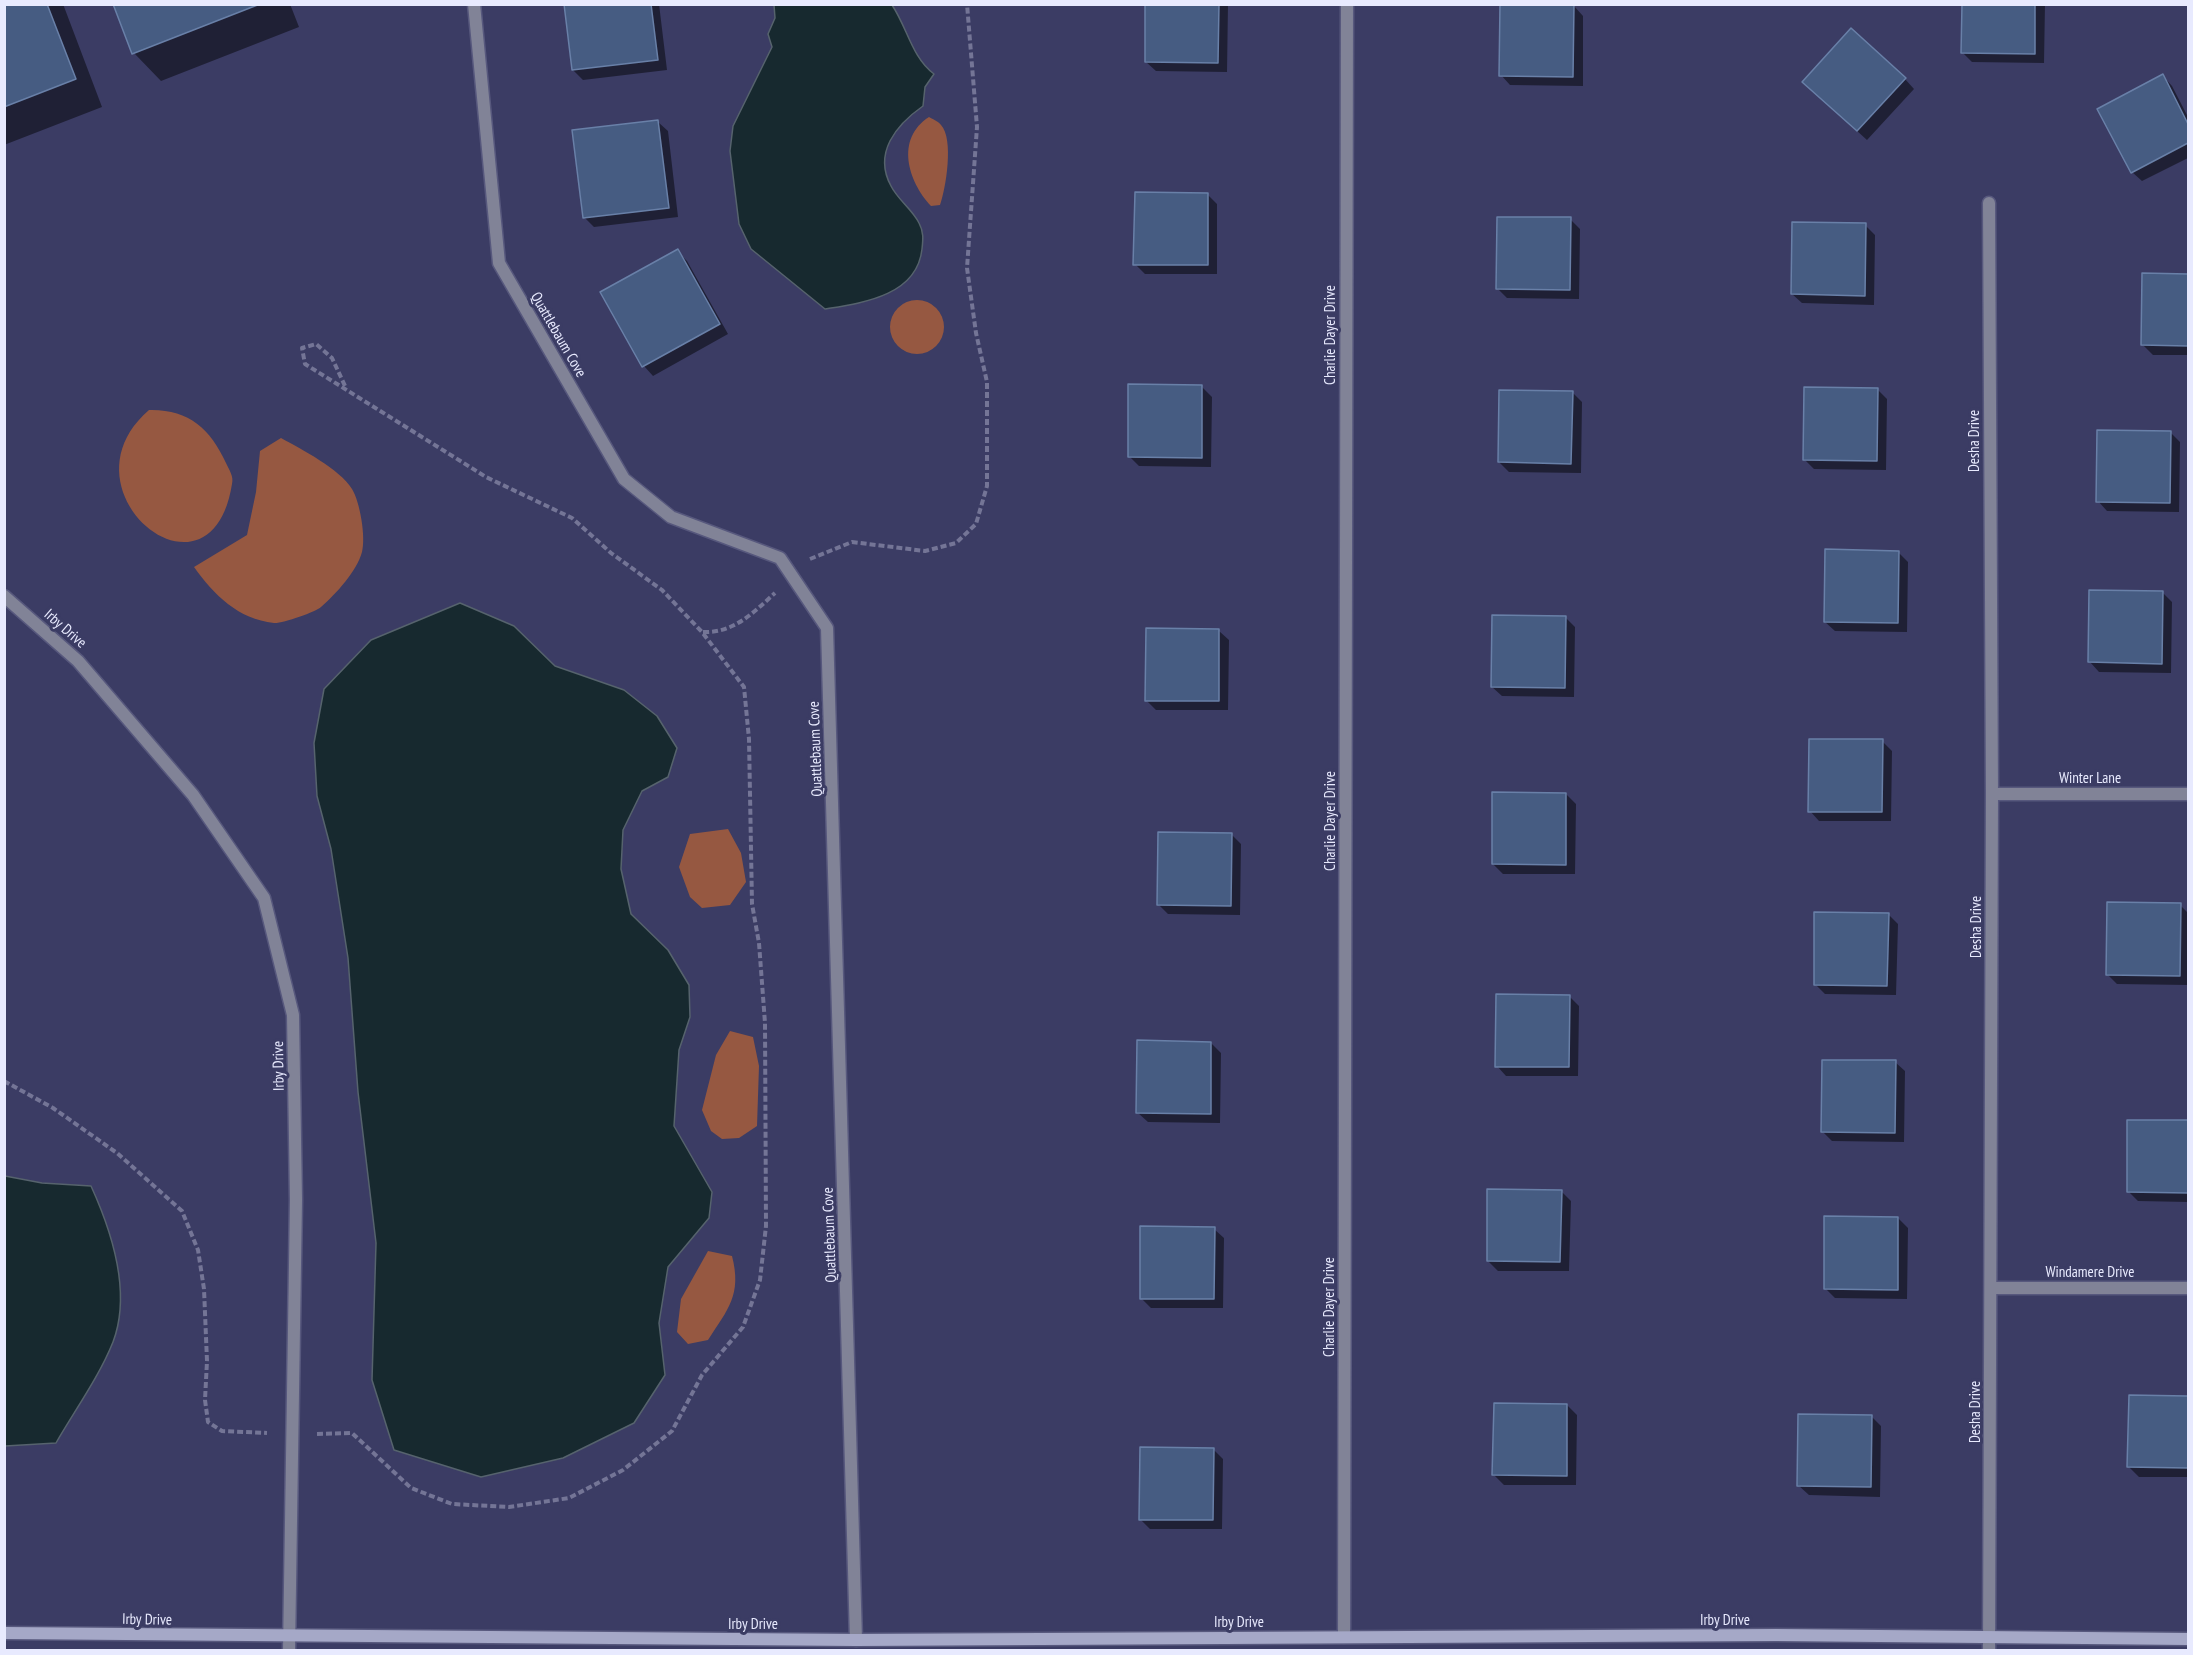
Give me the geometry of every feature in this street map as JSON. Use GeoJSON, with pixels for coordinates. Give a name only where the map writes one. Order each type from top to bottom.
{"type":"FeatureCollection","features":[{"type":"Feature","properties":{"kind":"street","name":"Quattlebaum Cove"},"geometry":{"type":"LineString","coordinates":[[474,4],[499,263],[624,479],[671,517],[780,558],[827,628],[856,1640]]}},
{"type":"Feature","properties":{"kind":"street","name":"Charlie Dayer Drive"},"geometry":{"type":"LineString","coordinates":[[1344,1637],[1347,4]]}},
{"type":"Feature","properties":{"kind":"street","name":"Desha Drive"},"geometry":{"type":"LineString","coordinates":[[1989,202],[1992,794],[1989,1645]]}},
{"type":"Feature","properties":{"kind":"street","name":"Irby Drive"},"geometry":{"type":"LineString","coordinates":[[4,596],[78,661],[193,795],[264,898],[293,1015],[296,1200],[289,1636]]}},
{"type":"Feature","properties":{"kind":"street","name":"Winter Lane"},"geometry":{"type":"LineString","coordinates":[[1992,794],[2188,794]]}},
{"type":"Feature","properties":{"kind":"street","name":"Windamere Drive"},"geometry":{"type":"LineString","coordinates":[[1992,1288],[2188,1288]]}},
{"type":"Feature","properties":{"kind":"street","name":"Irby Drive"},"geometry":{"type":"LineString","coordinates":[[4,1633],[856,1640],[1776,1635],[1989,1645],[2188,1639]]}},
{"type":"Feature","properties":{"kind":"street"},"geometry":{"type":"LineString","coordinates":[[289,1636],[289,1650]]}},
{"type":"Feature","properties":{"kind":"path"},"geometry":{"type":"LineString","coordinates":[[702,632],[721,633],[747,619],[793,576],[806,560],[852,542],[925,551],[956,543],[976,524],[987,486],[987,382],[976,333],[967,268],[977,128],[967,4]]}},
{"type":"Feature","properties":{"kind":"path"},"geometry":{"type":"LineString","coordinates":[[346,388],[332,358],[316,344],[302,348],[305,364],[486,477],[572,518],[611,553],[662,590],[702,632],[744,687],[748,739],[751,894],[759,943],[765,1023],[768,1126],[766,1226],[760,1280],[743,1327],[702,1375],[672,1431],[623,1470],[568,1498],[509,1507],[452,1503],[411,1488],[352,1433]]}},
{"type":"Feature","properties":{"kind":"path"},"geometry":{"type":"LineString","coordinates":[[4,1081],[53,1108],[117,1154],[182,1211],[198,1250],[204,1289],[207,1361],[205,1400],[208,1422],[222,1431]]}},
{"type":"Feature","properties":{"kind":"shaded area"},"geometry":{"type":"Polygon","coordinates":[[[929,117],[940,124],[945,132],[948,152],[945,187],[940,205],[931,206],[916,185],[909,160],[912,137],[918,126],[929,117]]]}},
{"type":"Feature","properties":{"kind":"shaded area"},"geometry":{"type":"Polygon","coordinates":[[[917,300],[927,302],[936,308],[942,317],[944,327],[942,337],[936,346],[927,352],[917,354],[907,352],[898,346],[892,337],[890,327],[892,317],[898,308],[907,302],[917,300]]]}},
{"type":"Feature","properties":{"kind":"shaded area"},"geometry":{"type":"Polygon","coordinates":[[[149,410],[175,413],[196,423],[213,440],[231,473],[232,484],[219,522],[197,540],[172,540],[147,527],[128,504],[119,474],[125,442],[149,410]]]}},
{"type":"Feature","properties":{"kind":"shaded area"},"geometry":{"type":"Polygon","coordinates":[[[281,438],[320,460],[339,474],[352,489],[360,511],[363,546],[351,574],[321,607],[284,622],[274,623],[261,621],[228,604],[194,567],[247,535],[256,492],[260,451],[281,438]]]}},
{"type":"Feature","properties":{"kind":"shaded area"},"geometry":{"type":"Polygon","coordinates":[[[728,829],[741,853],[746,882],[730,905],[702,908],[690,897],[679,867],[690,834],[728,829]]]}},
{"type":"Feature","properties":{"kind":"shaded area"},"geometry":{"type":"Polygon","coordinates":[[[730,1031],[753,1037],[759,1066],[757,1126],[739,1138],[722,1139],[711,1131],[702,1110],[716,1055],[730,1031]]]}},
{"type":"Feature","properties":{"kind":"shaded area"},"geometry":{"type":"Polygon","coordinates":[[[708,1251],[732,1256],[735,1270],[734,1292],[727,1310],[708,1340],[688,1344],[677,1332],[681,1299],[708,1251]]]}},
{"type":"Feature","properties":{"kind":"water"},"geometry":{"type":"Polygon","coordinates":[[[774,5],[892,5],[920,60],[934,74],[925,87],[923,106],[896,131],[886,151],[885,162],[886,174],[891,186],[916,218],[922,230],[922,246],[918,265],[899,287],[871,300],[825,309],[751,249],[739,224],[730,151],[733,126],[772,47],[768,34],[775,18],[774,5]]]}},
{"type":"Feature","properties":{"kind":"water"},"geometry":{"type":"Polygon","coordinates":[[[460,603],[514,626],[555,666],[624,690],[657,716],[677,748],[668,777],[642,791],[623,830],[621,869],[631,914],[668,950],[689,985],[690,1017],[679,1050],[674,1126],[712,1192],[709,1218],[668,1267],[659,1323],[665,1375],[634,1423],[563,1458],[481,1477],[394,1450],[372,1380],[376,1243],[358,1092],[348,958],[331,849],[317,796],[314,743],[324,689],[371,640],[460,603]]]}},
{"type":"Feature","properties":{"kind":"water"},"geometry":{"type":"Polygon","coordinates":[[[5,1176],[42,1183],[91,1186],[106,1223],[117,1262],[121,1303],[113,1342],[94,1381],[56,1443],[5,1446],[5,1176]]]}},
{"type":"Feature","properties":{"kind":"building"},"geometry":{"type":"Polygon","coordinates":[[[4,4],[47,4],[76,79],[4,107],[4,4]]]}},
{"type":"Feature","properties":{"kind":"building"},"geometry":{"type":"Polygon","coordinates":[[[113,4],[260,4],[132,54],[113,4]]]}},
{"type":"Feature","properties":{"kind":"building"},"geometry":{"type":"Polygon","coordinates":[[[564,4],[651,4],[658,60],[572,70],[564,4]]]}},
{"type":"Feature","properties":{"kind":"building"},"geometry":{"type":"Polygon","coordinates":[[[1145,4],[1219,4],[1218,63],[1145,62],[1145,4]]]}},
{"type":"Feature","properties":{"kind":"building"},"geometry":{"type":"Polygon","coordinates":[[[1500,4],[1574,4],[1573,77],[1499,76],[1500,4]]]}},
{"type":"Feature","properties":{"kind":"building"},"geometry":{"type":"Polygon","coordinates":[[[1962,4],[2035,4],[2035,54],[1961,53],[1962,4]]]}},
{"type":"Feature","properties":{"kind":"building"},"geometry":{"type":"Polygon","coordinates":[[[1851,28],[1906,78],[1857,131],[1802,82],[1851,28]]]}},
{"type":"Feature","properties":{"kind":"building"},"geometry":{"type":"Polygon","coordinates":[[[2163,74],[2188,124],[2188,143],[2131,173],[2097,109],[2163,74]]]}},
{"type":"Feature","properties":{"kind":"building"},"geometry":{"type":"Polygon","coordinates":[[[658,120],[669,208],[583,218],[572,130],[658,120]]]}},
{"type":"Feature","properties":{"kind":"building"},"geometry":{"type":"Polygon","coordinates":[[[1135,192],[1208,193],[1208,265],[1133,265],[1135,192]]]}},
{"type":"Feature","properties":{"kind":"building"},"geometry":{"type":"Polygon","coordinates":[[[1497,217],[1571,217],[1570,290],[1496,289],[1497,217]]]}},
{"type":"Feature","properties":{"kind":"building"},"geometry":{"type":"Polygon","coordinates":[[[1792,222],[1866,223],[1865,296],[1791,294],[1792,222]]]}},
{"type":"Feature","properties":{"kind":"building"},"geometry":{"type":"Polygon","coordinates":[[[678,249],[720,324],[642,367],[600,292],[678,249]]]}},
{"type":"Feature","properties":{"kind":"building"},"geometry":{"type":"Polygon","coordinates":[[[2142,273],[2188,274],[2188,346],[2141,345],[2142,273]]]}},
{"type":"Feature","properties":{"kind":"building"},"geometry":{"type":"Polygon","coordinates":[[[1128,384],[1202,385],[1202,458],[1128,457],[1128,384]]]}},
{"type":"Feature","properties":{"kind":"building"},"geometry":{"type":"Polygon","coordinates":[[[1804,387],[1878,388],[1877,461],[1803,460],[1804,387]]]}},
{"type":"Feature","properties":{"kind":"building"},"geometry":{"type":"Polygon","coordinates":[[[1499,390],[1573,391],[1571,464],[1498,462],[1499,390]]]}},
{"type":"Feature","properties":{"kind":"building"},"geometry":{"type":"Polygon","coordinates":[[[2097,430],[2171,431],[2170,503],[2096,502],[2097,430]]]}},
{"type":"Feature","properties":{"kind":"building"},"geometry":{"type":"Polygon","coordinates":[[[1825,549],[1899,551],[1898,623],[1824,622],[1825,549]]]}},
{"type":"Feature","properties":{"kind":"building"},"geometry":{"type":"Polygon","coordinates":[[[2089,590],[2163,591],[2162,664],[2088,662],[2089,590]]]}},
{"type":"Feature","properties":{"kind":"building"},"geometry":{"type":"Polygon","coordinates":[[[1492,615],[1566,616],[1565,688],[1491,687],[1492,615]]]}},
{"type":"Feature","properties":{"kind":"building"},"geometry":{"type":"Polygon","coordinates":[[[1146,628],[1219,629],[1219,701],[1145,701],[1146,628]]]}},
{"type":"Feature","properties":{"kind":"building"},"geometry":{"type":"Polygon","coordinates":[[[1809,739],[1883,739],[1882,812],[1808,812],[1809,739]]]}},
{"type":"Feature","properties":{"kind":"building"},"geometry":{"type":"Polygon","coordinates":[[[1492,792],[1566,793],[1566,865],[1492,864],[1492,792]]]}},
{"type":"Feature","properties":{"kind":"building"},"geometry":{"type":"Polygon","coordinates":[[[1158,832],[1232,833],[1231,906],[1157,905],[1158,832]]]}},
{"type":"Feature","properties":{"kind":"building"},"geometry":{"type":"Polygon","coordinates":[[[2107,902],[2181,903],[2180,976],[2106,975],[2107,902]]]}},
{"type":"Feature","properties":{"kind":"building"},"geometry":{"type":"Polygon","coordinates":[[[1814,912],[1889,913],[1887,986],[1814,985],[1814,912]]]}},
{"type":"Feature","properties":{"kind":"building"},"geometry":{"type":"Polygon","coordinates":[[[1496,994],[1570,995],[1569,1067],[1495,1067],[1496,994]]]}},
{"type":"Feature","properties":{"kind":"building"},"geometry":{"type":"Polygon","coordinates":[[[1137,1040],[1211,1042],[1211,1114],[1136,1113],[1137,1040]]]}},
{"type":"Feature","properties":{"kind":"building"},"geometry":{"type":"Polygon","coordinates":[[[1822,1060],[1896,1060],[1895,1133],[1821,1132],[1822,1060]]]}},
{"type":"Feature","properties":{"kind":"building"},"geometry":{"type":"Polygon","coordinates":[[[2127,1120],[2188,1120],[2188,1193],[2127,1192],[2127,1120]]]}},
{"type":"Feature","properties":{"kind":"building"},"geometry":{"type":"Polygon","coordinates":[[[1487,1189],[1562,1190],[1560,1262],[1487,1261],[1487,1189]]]}},
{"type":"Feature","properties":{"kind":"building"},"geometry":{"type":"Polygon","coordinates":[[[1824,1216],[1898,1217],[1898,1290],[1824,1289],[1824,1216]]]}},
{"type":"Feature","properties":{"kind":"building"},"geometry":{"type":"Polygon","coordinates":[[[1140,1226],[1215,1227],[1214,1299],[1140,1299],[1140,1226]]]}},
{"type":"Feature","properties":{"kind":"building"},"geometry":{"type":"Polygon","coordinates":[[[2129,1395],[2188,1396],[2188,1468],[2127,1467],[2129,1395]]]}},
{"type":"Feature","properties":{"kind":"building"},"geometry":{"type":"Polygon","coordinates":[[[1494,1403],[1567,1404],[1567,1476],[1492,1475],[1494,1403]]]}},
{"type":"Feature","properties":{"kind":"building"},"geometry":{"type":"Polygon","coordinates":[[[1798,1414],[1872,1415],[1871,1487],[1797,1486],[1798,1414]]]}},
{"type":"Feature","properties":{"kind":"building"},"geometry":{"type":"Polygon","coordinates":[[[1140,1447],[1214,1448],[1213,1520],[1139,1520],[1140,1447]]]}}]}
